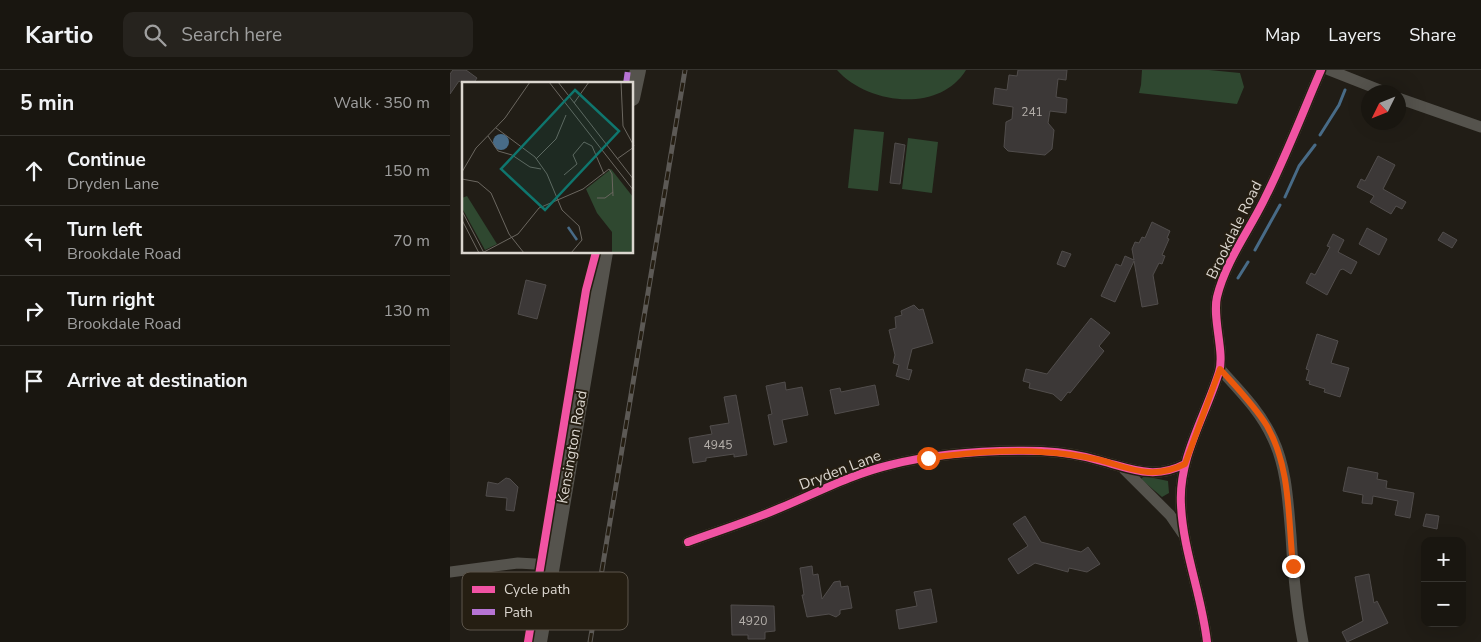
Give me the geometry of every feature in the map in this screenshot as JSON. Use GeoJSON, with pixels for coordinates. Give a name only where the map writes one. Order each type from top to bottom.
{"type":"FeatureCollection","features":[{"type":"Feature","properties":{"kind":"street"},"geometry":{"type":"LineString","coordinates":[[634,89],[638,70]]}},
{"type":"Feature","properties":{"kind":"street","name":"Brookdale Road"},"geometry":{"type":"LineString","coordinates":[[1207,642],[1205,618],[1185,538],[1181,505],[1185,464],[1220,369],[1217,298],[1226,272],[1268,193],[1321,70]]}},
{"type":"Feature","properties":{"kind":"street"},"geometry":{"type":"LineString","coordinates":[[1330,70],[1368,85]]}},
{"type":"Feature","properties":{"kind":"street"},"geometry":{"type":"LineString","coordinates":[[1406,101],[1481,128]]}},
{"type":"Feature","properties":{"kind":"street","name":"Kensington Road"},"geometry":{"type":"LineString","coordinates":[[551,572],[605,254]]}},
{"type":"Feature","properties":{"kind":"street"},"geometry":{"type":"LineString","coordinates":[[1220,369],[1255,408],[1267,427],[1279,453],[1288,493],[1292,558],[1303,642]]}},
{"type":"Feature","properties":{"kind":"street","name":"Dryden Lane"},"geometry":{"type":"LineString","coordinates":[[688,542],[751,520],[847,479],[888,465],[916,460],[971,454],[1041,451],[1100,460],[1124,469],[1163,472],[1185,464]]}},
{"type":"Feature","properties":{"kind":"street","name":"Dryden Lane"},"geometry":{"type":"LineString","coordinates":[[1124,469],[1170,515],[1185,538]]}},
{"type":"Feature","properties":{"kind":"street"},"geometry":{"type":"LineString","coordinates":[[450,572],[518,563],[552,565]]}},
{"type":"Feature","properties":{"kind":"green space"},"geometry":{"type":"Polygon","coordinates":[[[837,70],[966,70],[954,84],[939,93],[921,98],[903,99],[884,97],[866,91],[850,82],[837,70]]]}},
{"type":"Feature","properties":{"kind":"green space"},"geometry":{"type":"Polygon","coordinates":[[[1142,70],[1209,70],[1240,73],[1244,87],[1237,104],[1139,93],[1142,70]]]}},
{"type":"Feature","properties":{"kind":"green space"},"geometry":{"type":"Polygon","coordinates":[[[854,129],[884,132],[878,191],[848,188],[854,129]]]}},
{"type":"Feature","properties":{"kind":"green space"},"geometry":{"type":"Polygon","coordinates":[[[908,138],[938,142],[932,193],[902,189],[908,138]]]}},
{"type":"Feature","properties":{"kind":"green space"},"geometry":{"type":"Polygon","coordinates":[[[1144,476],[1168,481],[1169,493],[1162,497],[1141,479],[1144,476]]]}},
{"type":"Feature","properties":{"kind":"building"},"geometry":{"type":"Polygon","coordinates":[[[453,70],[466,70],[477,78],[474,82],[462,83],[459,81],[450,94],[450,74],[453,70]]]}},
{"type":"Feature","properties":{"kind":"building"},"geometry":{"type":"Polygon","coordinates":[[[1018,70],[1067,70],[1066,80],[1058,79],[1056,97],[1067,99],[1066,113],[1050,111],[1048,123],[1054,130],[1052,149],[1045,155],[1008,151],[1004,147],[1006,122],[1012,119],[1013,107],[993,104],[995,88],[1007,90],[1009,75],[1017,76],[1018,70]]]}},
{"type":"Feature","properties":{"kind":"building"},"geometry":{"type":"Polygon","coordinates":[[[895,143],[905,145],[900,184],[890,183],[895,143]]]}},
{"type":"Feature","properties":{"kind":"building"},"geometry":{"type":"Polygon","coordinates":[[[1378,156],[1395,165],[1383,189],[1406,202],[1402,209],[1396,206],[1391,214],[1370,202],[1374,196],[1357,187],[1361,179],[1365,181],[1378,156]]]}},
{"type":"Feature","properties":{"kind":"building"},"geometry":{"type":"Polygon","coordinates":[[[1152,222],[1170,231],[1167,238],[1169,239],[1162,255],[1165,256],[1162,264],[1159,263],[1153,275],[1158,304],[1142,307],[1134,261],[1115,302],[1101,296],[1116,264],[1121,266],[1125,256],[1134,260],[1132,249],[1135,242],[1139,243],[1142,237],[1145,238],[1152,222]]]}},
{"type":"Feature","properties":{"kind":"building"},"geometry":{"type":"Polygon","coordinates":[[[1367,228],[1387,239],[1379,255],[1359,244],[1367,228]]]}},
{"type":"Feature","properties":{"kind":"building"},"geometry":{"type":"Polygon","coordinates":[[[1443,232],[1457,240],[1452,248],[1438,240],[1443,232]]]}},
{"type":"Feature","properties":{"kind":"building"},"geometry":{"type":"Polygon","coordinates":[[[1333,234],[1344,240],[1338,252],[1357,262],[1351,274],[1343,269],[1340,270],[1327,295],[1306,283],[1311,273],[1315,275],[1330,247],[1327,246],[1333,234]]]}},
{"type":"Feature","properties":{"kind":"building"},"geometry":{"type":"Polygon","coordinates":[[[1062,251],[1071,254],[1065,267],[1057,264],[1062,251]]]}},
{"type":"Feature","properties":{"kind":"building"},"geometry":{"type":"Polygon","coordinates":[[[526,280],[546,285],[537,319],[518,314],[526,280]]]}},
{"type":"Feature","properties":{"kind":"building"},"geometry":{"type":"Polygon","coordinates":[[[914,305],[919,310],[923,309],[933,343],[912,349],[907,369],[912,370],[909,380],[896,376],[899,365],[893,363],[895,355],[889,330],[896,328],[895,317],[902,315],[901,311],[914,305]]]}},
{"type":"Feature","properties":{"kind":"building"},"geometry":{"type":"Polygon","coordinates":[[[1091,318],[1110,333],[1099,346],[1104,351],[1070,393],[1068,392],[1061,401],[1053,394],[1029,388],[1030,383],[1023,381],[1026,369],[1047,374],[1091,318]]]}},
{"type":"Feature","properties":{"kind":"building"},"geometry":{"type":"Polygon","coordinates":[[[1317,334],[1338,341],[1331,363],[1349,368],[1340,397],[1324,392],[1325,389],[1309,384],[1310,381],[1306,380],[1309,370],[1306,369],[1317,334]]]}},
{"type":"Feature","properties":{"kind":"building"},"geometry":{"type":"Polygon","coordinates":[[[785,382],[786,390],[802,387],[808,415],[782,420],[787,442],[774,445],[768,415],[772,414],[766,386],[785,382]]]}},
{"type":"Feature","properties":{"kind":"building"},"geometry":{"type":"Polygon","coordinates":[[[875,385],[879,405],[835,414],[830,390],[840,388],[841,392],[875,385]]]}},
{"type":"Feature","properties":{"kind":"building"},"geometry":{"type":"Polygon","coordinates":[[[736,395],[747,455],[734,457],[734,454],[706,458],[706,461],[693,463],[689,438],[712,434],[710,426],[729,423],[724,397],[736,395]]]}},
{"type":"Feature","properties":{"kind":"building"},"geometry":{"type":"Polygon","coordinates":[[[1348,467],[1378,473],[1377,479],[1387,481],[1386,488],[1414,493],[1410,518],[1395,515],[1398,501],[1373,496],[1372,504],[1362,503],[1363,495],[1343,491],[1348,467]]]}},
{"type":"Feature","properties":{"kind":"building"},"geometry":{"type":"Polygon","coordinates":[[[506,478],[510,479],[518,487],[514,511],[506,510],[507,498],[486,496],[488,482],[498,484],[506,478]]]}},
{"type":"Feature","properties":{"kind":"building"},"geometry":{"type":"Polygon","coordinates":[[[1426,514],[1439,516],[1437,529],[1423,526],[1426,514]]]}},
{"type":"Feature","properties":{"kind":"building"},"geometry":{"type":"Polygon","coordinates":[[[1025,516],[1041,542],[1081,552],[1088,547],[1100,564],[1087,572],[1069,568],[1068,572],[1035,563],[1018,574],[1008,559],[1028,546],[1013,524],[1025,516]]]}},
{"type":"Feature","properties":{"kind":"building"},"geometry":{"type":"Polygon","coordinates":[[[812,566],[813,575],[818,574],[822,599],[834,582],[840,581],[841,587],[848,586],[852,608],[840,610],[840,614],[836,617],[829,614],[807,617],[802,595],[804,595],[800,568],[812,566]]]}},
{"type":"Feature","properties":{"kind":"building"},"geometry":{"type":"Polygon","coordinates":[[[1369,574],[1374,603],[1377,601],[1388,623],[1347,642],[1342,632],[1363,621],[1355,577],[1369,574]]]}},
{"type":"Feature","properties":{"kind":"building"},"geometry":{"type":"Polygon","coordinates":[[[931,589],[937,622],[899,629],[896,610],[917,606],[914,592],[931,589]]]}},
{"type":"Feature","properties":{"kind":"building"},"geometry":{"type":"Polygon","coordinates":[[[731,605],[774,606],[775,631],[765,632],[765,639],[748,639],[748,635],[732,635],[731,605]]]}},
{"type":"Feature","properties":{"kind":"waterway"},"geometry":{"type":"LineString","coordinates":[[1320,135],[1339,105],[1345,90]]}},
{"type":"Feature","properties":{"kind":"waterway"},"geometry":{"type":"LineString","coordinates":[[1285,197],[1299,166],[1315,145]]}},
{"type":"Feature","properties":{"kind":"waterway"},"geometry":{"type":"LineString","coordinates":[[1255,250],[1280,205]]}},
{"type":"Feature","properties":{"kind":"waterway"},"geometry":{"type":"LineString","coordinates":[[1238,278],[1248,262]]}},
{"type":"Feature","properties":{"kind":"railway"},"geometry":{"type":"LineString","coordinates":[[602,572],[685,70]]}},
{"type":"Feature","properties":{"kind":"railway"},"geometry":{"type":"LineString","coordinates":[[590,642],[592,630]]}},
{"type":"Feature","properties":{"kind":"marked path"},"geometry":{"type":"LineString","coordinates":[[626,82],[628,70]]}},
{"type":"Feature","properties":{"kind":"cycle path"},"geometry":{"type":"LineString","coordinates":[[1207,642],[1205,625],[1182,522],[1181,488],[1188,454],[1219,372],[1221,355],[1216,315],[1217,297],[1225,272],[1279,169],[1321,70]]}},
{"type":"Feature","properties":{"kind":"cycle path"},"geometry":{"type":"LineString","coordinates":[[540,572],[586,290],[595,254]]}},
{"type":"Feature","properties":{"kind":"cycle path"},"geometry":{"type":"LineString","coordinates":[[688,542],[769,513],[862,473],[908,461],[946,455],[1003,451],[1041,451],[1079,455],[1133,470],[1153,472],[1174,469],[1185,464]]}},
{"type":"Feature","properties":{"kind":"cycle path"},"geometry":{"type":"LineString","coordinates":[[528,642],[530,630]]}},
{"type":"Feature","properties":{"kind":"route"},"geometry":{"type":"LineString","coordinates":[[928,458],[950,455],[1041,451],[1100,460],[1124,469],[1144,472],[1174,470],[1185,464],[1220,369],[1255,408],[1267,427],[1279,453],[1288,493],[1293,566]]}}]}
